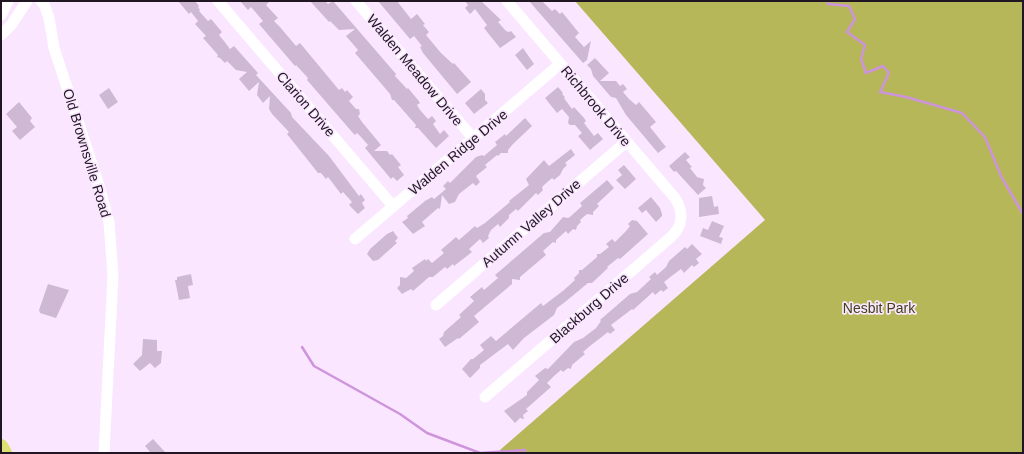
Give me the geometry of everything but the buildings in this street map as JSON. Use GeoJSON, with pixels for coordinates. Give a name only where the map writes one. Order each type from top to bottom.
{"type":"FeatureCollection","features":[{"type":"Feature","properties":{"kind":"main road"},"geometry":{"type":"LineString","coordinates":[[1,446],[5,453]]}},
{"type":"Feature","properties":{"kind":"street"},"geometry":{"type":"LineString","coordinates":[[1,15],[8,1]]}},
{"type":"Feature","properties":{"kind":"street"},"geometry":{"type":"LineString","coordinates":[[1,35],[12,24],[27,1]]}},
{"type":"Feature","properties":{"kind":"street","name":"Old Brownsville Road"},"geometry":{"type":"LineString","coordinates":[[41,1],[44,4],[49,18],[54,48],[97,179],[109,222],[113,276],[104,453]]}},
{"type":"Feature","properties":{"kind":"street","name":"Clarion Drive"},"geometry":{"type":"LineString","coordinates":[[218,1],[394,206]]}},
{"type":"Feature","properties":{"kind":"street","name":"Walden Meadow Drive"},"geometry":{"type":"LineString","coordinates":[[356,1],[473,138]]}},
{"type":"Feature","properties":{"kind":"street","name":"Richbrook Drive"},"geometry":{"type":"LineString","coordinates":[[507,1],[675,198],[681,212]]}},
{"type":"Feature","properties":{"kind":"street","name":"Walden Ridge Drive"},"geometry":{"type":"LineString","coordinates":[[355,239],[560,64]]}},
{"type":"Feature","properties":{"kind":"street","name":"Autumn Valley Drive"},"geometry":{"type":"LineString","coordinates":[[436,305],[626,142]]}},
{"type":"Feature","properties":{"kind":"street","name":"Blackburg Drive"},"geometry":{"type":"LineString","coordinates":[[485,397],[671,238],[679,228],[681,212]]}},
{"type":"Feature","properties":{"kind":"green space","name":"Nesbit Park"},"geometry":{"type":"Polygon","coordinates":[[[575,1],[1023,1],[1023,453],[503,453],[500,450],[765,220],[575,1]]]}},
{"type":"Feature","properties":{"kind":"waterway"},"geometry":{"type":"LineString","coordinates":[[828,1],[828,4],[849,6],[855,19],[847,32],[865,45],[861,59],[866,73],[883,66],[889,73],[880,92],[906,97],[962,113],[985,137],[1002,178],[1023,214]]}},
{"type":"Feature","properties":{"kind":"waterway"},"geometry":{"type":"LineString","coordinates":[[302,347],[314,366],[400,414],[427,433],[480,453],[525,450],[525,453]]}}]}
